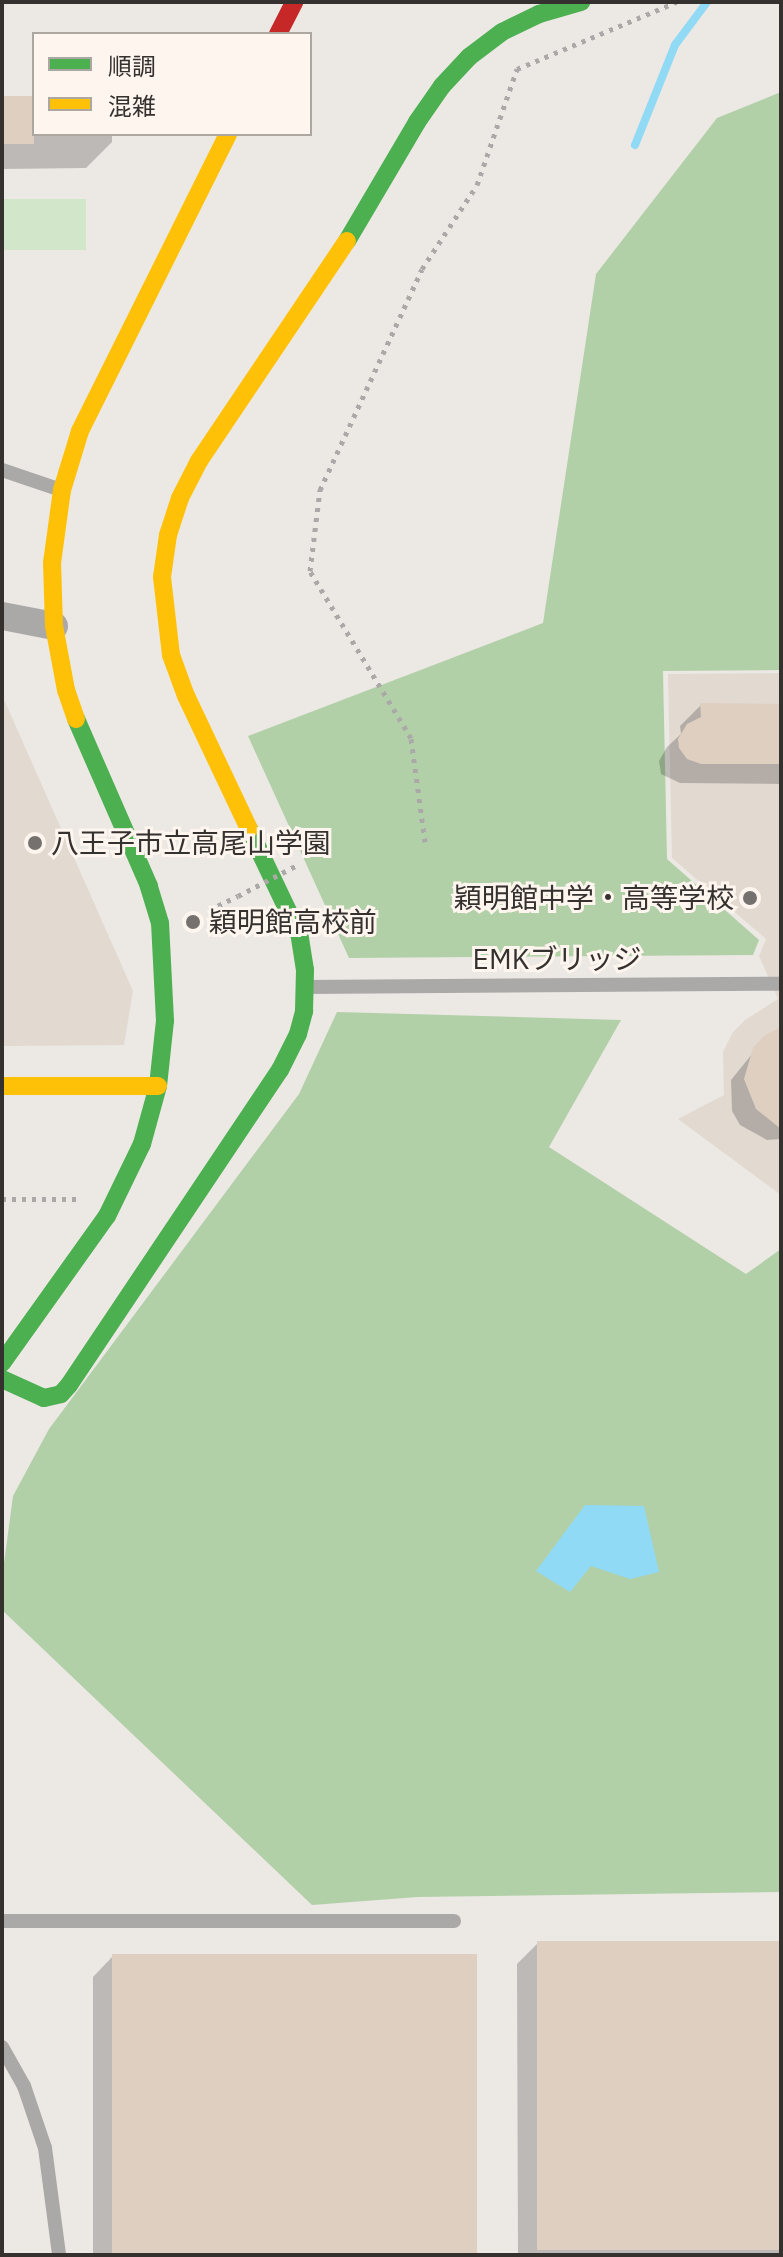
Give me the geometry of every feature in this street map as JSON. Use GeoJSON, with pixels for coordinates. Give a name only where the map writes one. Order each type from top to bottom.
{"type":"FeatureCollection","features":[{"type":"Feature","properties":{"kind":"street"},"geometry":{"type":"LineString","coordinates":[[279,32],[294,2]]}},
{"type":"Feature","properties":{"kind":"street"},"geometry":{"type":"LineString","coordinates":[[2,1379],[44,1398],[61,1394],[69,1385],[280,1070],[298,1034],[306,987],[303,954],[291,914],[174,665],[162,598],[164,556],[174,517],[199,461],[358,224],[417,122],[442,86],[469,57],[502,32],[539,14],[581,2]]}},
{"type":"Feature","properties":{"kind":"street"},"geometry":{"type":"LineString","coordinates":[[2,1363],[107,1216],[142,1144],[158,1086],[165,1021],[160,923],[149,886],[73,712],[54,626],[52,563],[62,490],[90,408],[227,136]]}},
{"type":"Feature","properties":{"kind":"street"},"geometry":{"type":"LineString","coordinates":[[2,616],[54,626]]}},
{"type":"Feature","properties":{"kind":"street"},"geometry":{"type":"LineString","coordinates":[[2,1086],[158,1086]]}},
{"type":"Feature","properties":{"kind":"lane"},"geometry":{"type":"LineString","coordinates":[[2,470],[62,490]]}},
{"type":"Feature","properties":{"kind":"lane","name":"EMKブリッジ"},"geometry":{"type":"LineString","coordinates":[[306,987],[781,984]]}},
{"type":"Feature","properties":{"kind":"lane"},"geometry":{"type":"LineString","coordinates":[[2,1921],[454,1921]]}},
{"type":"Feature","properties":{"kind":"lane"},"geometry":{"type":"LineString","coordinates":[[2,2047],[24,2086],[45,2148],[59,2255]]}},
{"type":"Feature","properties":{"kind":"path"},"geometry":{"type":"LineString","coordinates":[[425,842],[411,738],[310,571],[320,490],[422,269],[477,185],[517,69],[676,2]]}},
{"type":"Feature","properties":{"kind":"path"},"geometry":{"type":"LineString","coordinates":[[209,910],[299,864]]}},
{"type":"Feature","properties":{"kind":"path"},"geometry":{"type":"LineString","coordinates":[[2,1199],[75,1199]]}},
{"type":"Feature","properties":{"kind":"shaded area","name":"穎明館中学・高等学校"},"geometry":{"type":"Polygon","coordinates":[[[781,673],[781,1195],[678,1119],[724,1095],[723,1052],[733,1032],[745,1020],[778,999],[759,956],[766,939],[672,858],[668,674],[781,673]]]}},
{"type":"Feature","properties":{"kind":"shaded area","name":"八王子市立高尾山学園"},"geometry":{"type":"Polygon","coordinates":[[[2,695],[133,991],[124,1045],[2,1046],[2,695]]]}},
{"type":"Feature","properties":{"kind":"green space"},"geometry":{"type":"Polygon","coordinates":[[[781,92],[781,670],[663,671],[667,859],[759,940],[753,955],[349,958],[248,736],[543,623],[596,274],[717,118],[781,92]]]}},
{"type":"Feature","properties":{"kind":"green space"},"geometry":{"type":"Polygon","coordinates":[[[2,199],[86,199],[86,250],[2,250],[2,199]]]}},
{"type":"Feature","properties":{"kind":"green space"},"geometry":{"type":"Polygon","coordinates":[[[337,1012],[621,1020],[549,1147],[746,1274],[781,1249],[781,1892],[418,1897],[312,1905],[2,1610],[2,1578],[13,1496],[49,1429],[299,1094],[337,1012]]]}},
{"type":"Feature","properties":{"kind":"water"},"geometry":{"type":"Polygon","coordinates":[[[585,1505],[644,1506],[659,1572],[630,1579],[591,1566],[570,1592],[536,1571],[585,1505]]]}},
{"type":"Feature","properties":{"kind":"building"},"geometry":{"type":"Polygon","coordinates":[[[2,96],[32,96],[34,144],[2,144],[2,96]]]}},
{"type":"Feature","properties":{"kind":"building"},"geometry":{"type":"Polygon","coordinates":[[[700,703],[781,704],[781,764],[701,764],[687,759],[679,748],[678,739],[687,724],[701,717],[700,703]]]}},
{"type":"Feature","properties":{"kind":"building"},"geometry":{"type":"Polygon","coordinates":[[[781,1027],[781,1129],[756,1109],[744,1079],[753,1048],[764,1036],[781,1027]]]}},
{"type":"Feature","properties":{"kind":"building"},"geometry":{"type":"Polygon","coordinates":[[[537,1941],[781,1941],[781,2250],[537,2250],[537,1941]]]}},
{"type":"Feature","properties":{"kind":"building"},"geometry":{"type":"Polygon","coordinates":[[[112,1954],[477,1954],[477,2255],[112,2255],[112,1954]]]}},
{"type":"Feature","properties":{"kind":"waterway"},"geometry":{"type":"LineString","coordinates":[[635,145],[675,45],[707,2]]}},
{"type":"Feature","properties":{"kind":"traffic: fast"},"geometry":{"type":"LineString","coordinates":[[347,241],[417,122],[442,86],[469,57],[502,32],[539,14],[581,2]]}},
{"type":"Feature","properties":{"kind":"traffic: fast"},"geometry":{"type":"LineString","coordinates":[[2,1363],[107,1216],[142,1144],[158,1086],[165,1021],[160,923],[149,886],[76,719]]}},
{"type":"Feature","properties":{"kind":"traffic: fast"},"geometry":{"type":"LineString","coordinates":[[2,1379],[44,1398],[61,1394],[69,1385],[280,1070],[298,1034],[304,1011],[305,970],[299,934],[249,829]]}},
{"type":"Feature","properties":{"kind":"traffic: slow"},"geometry":{"type":"LineString","coordinates":[[76,719],[66,690],[54,626],[52,563],[62,490],[80,431],[227,136]]}},
{"type":"Feature","properties":{"kind":"traffic: slow"},"geometry":{"type":"LineString","coordinates":[[249,829],[186,696],[171,655],[162,577],[168,535],[180,498],[199,461],[347,241]]}},
{"type":"Feature","properties":{"kind":"traffic: slow"},"geometry":{"type":"LineString","coordinates":[[2,1086],[158,1086]]}},
{"type":"Feature","properties":{"kind":"traffic: jam"},"geometry":{"type":"LineString","coordinates":[[279,32],[294,2]]}},
{"type":"Feature","properties":{"kind":"place","name":"八王子市立高尾山学園"},"geometry":{"type":"Point","coordinates":[35,843]}},
{"type":"Feature","properties":{"kind":"place","name":"穎明館中学・高等学校"},"geometry":{"type":"Point","coordinates":[750,898]}},
{"type":"Feature","properties":{"kind":"place","name":"穎明館高校前"},"geometry":{"type":"Point","coordinates":[193,922]}}]}
